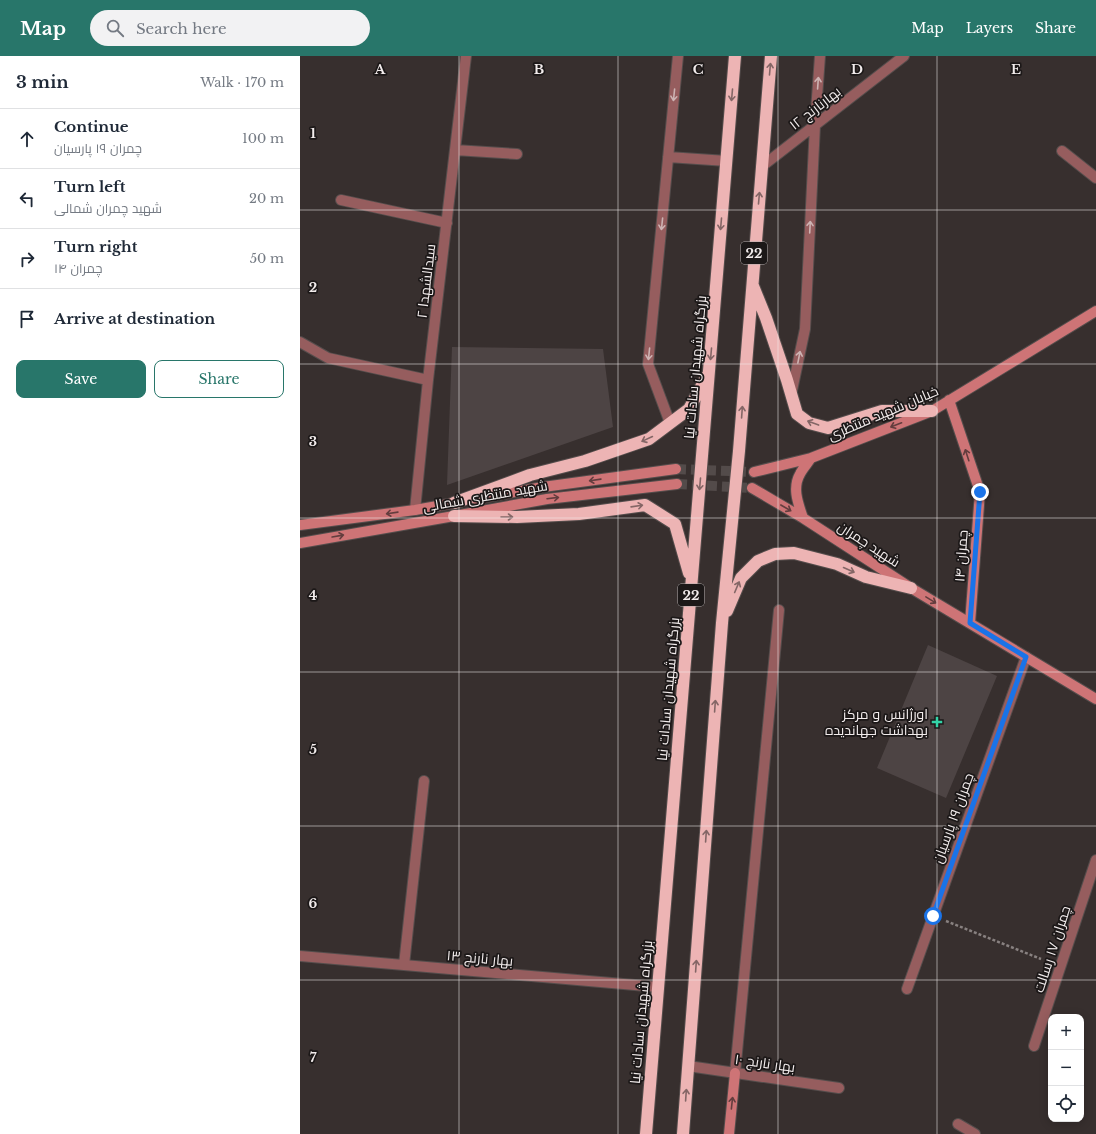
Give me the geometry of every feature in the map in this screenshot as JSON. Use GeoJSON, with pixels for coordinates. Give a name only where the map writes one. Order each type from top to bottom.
{"type":"FeatureCollection","features":[{"type":"Feature","properties":{"kind":"highway","name":"بزرگراه شهیدان سادات نیا"},"geometry":{"type":"LineString","coordinates":[[646,1134],[735,56]]}},
{"type":"Feature","properties":{"kind":"highway","name":"22"},"geometry":{"type":"LineString","coordinates":[[682,1134],[722,623],[739,451],[771,56]]}},
{"type":"Feature","properties":{"kind":"highway"},"geometry":{"type":"LineString","coordinates":[[752,284],[766,318],[797,414],[809,424],[828,428],[882,411],[932,411]]}},
{"type":"Feature","properties":{"kind":"highway"},"geometry":{"type":"LineString","coordinates":[[454,503],[530,475],[584,461],[649,439],[689,409],[709,371]]}},
{"type":"Feature","properties":{"kind":"highway"},"geometry":{"type":"LineString","coordinates":[[454,516],[517,517],[580,514],[645,505],[675,524],[692,582]]}},
{"type":"Feature","properties":{"kind":"highway"},"geometry":{"type":"LineString","coordinates":[[722,623],[741,578],[758,560],[775,554],[794,553],[837,564],[866,577],[911,588]]}},
{"type":"Feature","properties":{"kind":"main road","name":"خیابان شهید منتظری"},"geometry":{"type":"LineString","coordinates":[[754,472],[811,458],[932,411],[1096,311]]}},
{"type":"Feature","properties":{"kind":"main road","name":"چمران ۱۴"},"geometry":{"type":"LineString","coordinates":[[949,400],[980,492],[970,623]]}},
{"type":"Feature","properties":{"kind":"main road"},"geometry":{"type":"LineString","coordinates":[[803,518],[796,498],[796,487],[799,475],[811,458]]}},
{"type":"Feature","properties":{"kind":"main road","name":"شهید منتظری شمالی"},"geometry":{"type":"LineString","coordinates":[[300,526],[415,510],[543,487],[676,469]]}},
{"type":"Feature","properties":{"kind":"main road","name":"شهید منتظری شمالی"},"geometry":{"type":"LineString","coordinates":[[300,543],[547,499],[677,484]]}},
{"type":"Feature","properties":{"kind":"main road","name":"شهید چمران"},"geometry":{"type":"LineString","coordinates":[[752,488],[803,518],[911,588],[1096,699]]}},
{"type":"Feature","properties":{"kind":"main road"},"geometry":{"type":"LineString","coordinates":[[729,1134],[735,1072]]}},
{"type":"Feature","properties":{"kind":"street","name":"سیدالشهدا ۲"},"geometry":{"type":"LineString","coordinates":[[415,510],[428,380],[466,56]]}},
{"type":"Feature","properties":{"kind":"street"},"geometry":{"type":"LineString","coordinates":[[670,423],[648,364],[678,56]]}},
{"type":"Feature","properties":{"kind":"street"},"geometry":{"type":"LineString","coordinates":[[791,395],[805,329],[815,125],[820,56]]}},
{"type":"Feature","properties":{"kind":"street","name":"بهارنارنج ۱۲"},"geometry":{"type":"LineString","coordinates":[[761,167],[904,56]]}},
{"type":"Feature","properties":{"kind":"street"},"geometry":{"type":"LineString","coordinates":[[455,150],[517,154]]}},
{"type":"Feature","properties":{"kind":"street"},"geometry":{"type":"LineString","coordinates":[[1062,151],[1096,178]]}},
{"type":"Feature","properties":{"kind":"street"},"geometry":{"type":"LineString","coordinates":[[668,157],[727,161]]}},
{"type":"Feature","properties":{"kind":"street"},"geometry":{"type":"LineString","coordinates":[[341,200],[447,223]]}},
{"type":"Feature","properties":{"kind":"street"},"geometry":{"type":"LineString","coordinates":[[300,342],[328,358],[428,380]]}},
{"type":"Feature","properties":{"kind":"street"},"geometry":{"type":"LineString","coordinates":[[735,1072],[779,610]]}},
{"type":"Feature","properties":{"kind":"street","name":"چمران ۱۹ پارسیان"},"geometry":{"type":"LineString","coordinates":[[907,989],[1026,657]]}},
{"type":"Feature","properties":{"kind":"street"},"geometry":{"type":"LineString","coordinates":[[404,965],[424,781]]}},
{"type":"Feature","properties":{"kind":"street","name":"چمران ۱۷ رسالت"},"geometry":{"type":"LineString","coordinates":[[1034,1046],[1096,860]]}},
{"type":"Feature","properties":{"kind":"street","name":"بهار نارنج ۱۳"},"geometry":{"type":"LineString","coordinates":[[300,956],[658,987]]}},
{"type":"Feature","properties":{"kind":"street","name":"بهار نارنج ۱۰"},"geometry":{"type":"LineString","coordinates":[[688,1066],[839,1088]]}},
{"type":"Feature","properties":{"kind":"street"},"geometry":{"type":"LineString","coordinates":[[958,1124],[975,1134]]}},
{"type":"Feature","properties":{"kind":"path"},"geometry":{"type":"LineString","coordinates":[[933,916],[1041,959]]}},
{"type":"Feature","properties":{"kind":"building"},"geometry":{"type":"Polygon","coordinates":[[[452,347],[603,349],[613,427],[447,485],[452,347]]]}},
{"type":"Feature","properties":{"kind":"building","name":"اورژانس و مرکز بهداشت جهاندیده"},"geometry":{"type":"Polygon","coordinates":[[[928,645],[997,676],[946,798],[877,768],[928,645]]]}},
{"type":"Feature","properties":{"kind":"tunnel"},"geometry":{"type":"LineString","coordinates":[[676,469],[754,472]]}},
{"type":"Feature","properties":{"kind":"tunnel"},"geometry":{"type":"LineString","coordinates":[[677,484],[752,488]]}},
{"type":"Feature","properties":{"kind":"place","name":"اورژانس و مرکز بهداشت جهاندیده"},"geometry":{"type":"Point","coordinates":[937,722]}},
{"type":"Feature","properties":{"kind":"route"},"geometry":{"type":"LineString","coordinates":[[933,916],[1026,657],[970,623],[980,492]]}}]}
